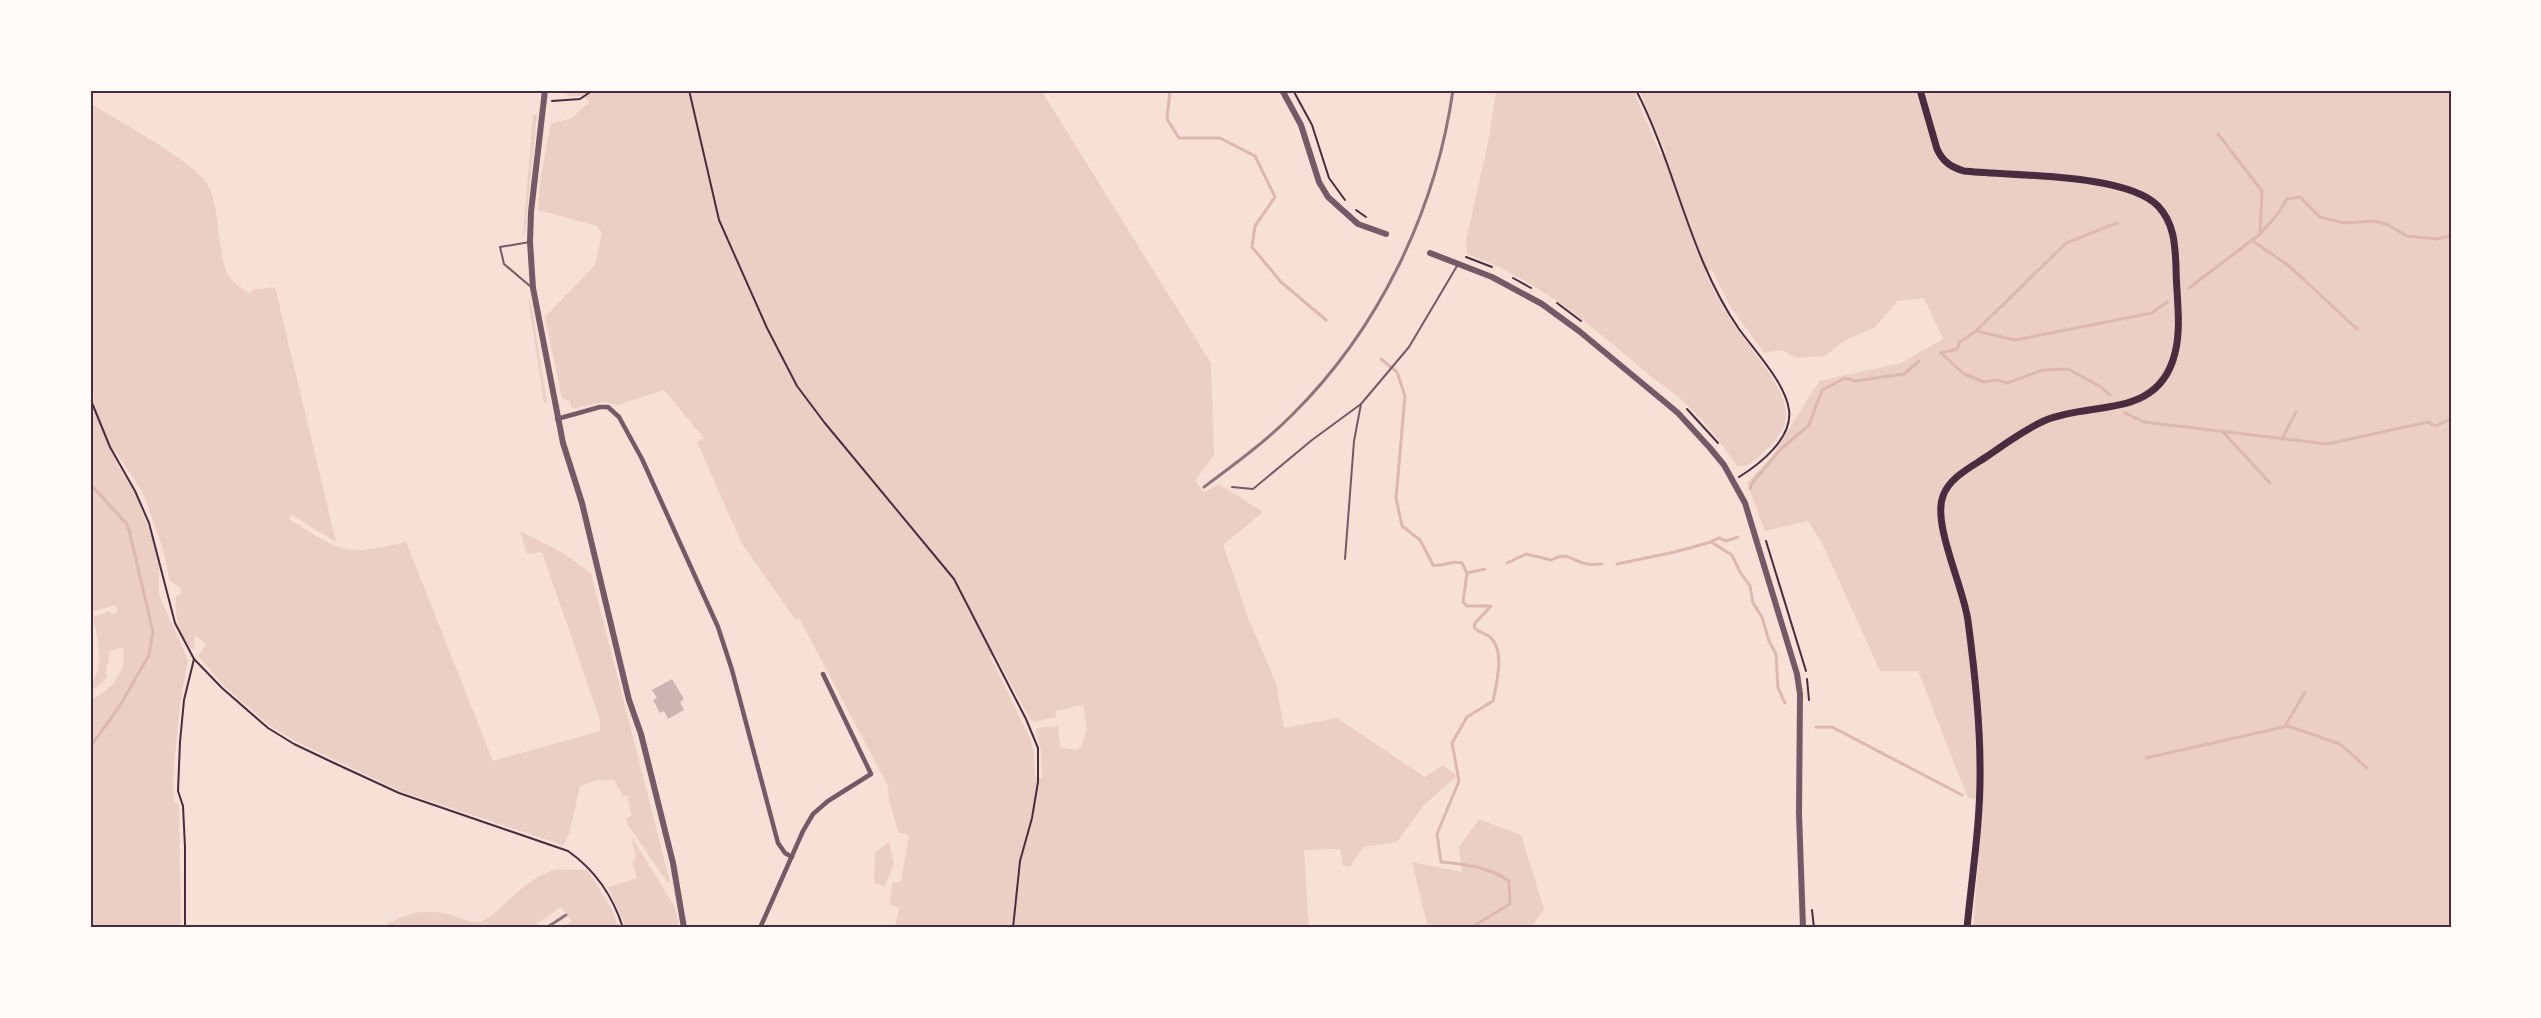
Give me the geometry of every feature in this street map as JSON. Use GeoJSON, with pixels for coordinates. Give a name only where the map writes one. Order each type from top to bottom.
{"type":"FeatureCollection","features":[{"type":"Feature","properties":{"kind":"main road"},"geometry":{"type":"LineString","coordinates":[[1920,90],[1937,149],[1949,165],[1964,171],[2087,180],[2132,189],[2151,200],[2165,215],[2173,234],[2175,255],[2176,348],[2169,372],[2157,386],[2131,403],[2061,416],[2032,427],[1956,478],[1942,497],[1940,517],[1969,625],[1980,767],[1967,928]]}},
{"type":"Feature","properties":{"kind":"street"},"geometry":{"type":"LineString","coordinates":[[545,90],[530,242],[533,288],[557,419],[582,503],[629,700],[641,734],[673,863],[684,928]]}},
{"type":"Feature","properties":{"kind":"street"},"geometry":{"type":"LineString","coordinates":[[1282,90],[1301,126],[1319,182],[1328,197],[1358,224],[1386,234]]}},
{"type":"Feature","properties":{"kind":"street"},"geometry":{"type":"LineString","coordinates":[[1430,252],[1517,290],[1563,318],[1678,413],[1724,465],[1745,503],[1797,674],[1800,694],[1799,813],[1803,928]]}},
{"type":"Feature","properties":{"kind":"street"},"geometry":{"type":"LineString","coordinates":[[557,419],[600,407],[608,407],[616,411],[642,459],[718,627],[732,670],[778,843],[785,853],[792,857]]}},
{"type":"Feature","properties":{"kind":"street"},"geometry":{"type":"LineString","coordinates":[[760,928],[803,831],[813,814],[828,801],[871,774],[823,674]]}},
{"type":"Feature","properties":{"kind":"lane"},"geometry":{"type":"LineString","coordinates":[[530,242],[500,247],[504,264],[533,288]]}},
{"type":"Feature","properties":{"kind":"lane"},"geometry":{"type":"LineString","coordinates":[[1232,487],[1253,489],[1312,440],[1361,404],[1409,347],[1458,264]]}},
{"type":"Feature","properties":{"kind":"lane"},"geometry":{"type":"LineString","coordinates":[[1345,559],[1354,441],[1361,404]]}},
{"type":"Feature","properties":{"kind":"path"},"geometry":{"type":"LineString","coordinates":[[543,100],[556,102],[580,99],[594,90]]}},
{"type":"Feature","properties":{"kind":"path"},"geometry":{"type":"LineString","coordinates":[[689,90],[719,220],[767,328],[792,376],[824,422],[954,579],[1026,719],[1038,748],[1038,782],[1032,818],[1020,861],[1013,928]]}},
{"type":"Feature","properties":{"kind":"path"},"geometry":{"type":"LineString","coordinates":[[1293,90],[1312,125],[1329,178],[1339,194],[1352,207],[1374,221]]}},
{"type":"Feature","properties":{"kind":"path"},"geometry":{"type":"LineString","coordinates":[[1636,90],[1653,125],[1694,240],[1712,281],[1725,307],[1786,400],[1789,421],[1781,440],[1740,477]]}},
{"type":"Feature","properties":{"kind":"path"},"geometry":{"type":"LineString","coordinates":[[90,398],[110,447],[135,491],[149,523],[170,610],[194,659],[222,688],[268,728],[294,744],[399,793],[568,851],[584,862],[600,881],[615,906],[623,928]]}},
{"type":"Feature","properties":{"kind":"path"},"geometry":{"type":"LineString","coordinates":[[184,928],[185,847],[183,806],[178,791],[183,709],[194,659]]}},
{"type":"Feature","properties":{"kind":"shaded area"},"geometry":{"type":"Polygon","coordinates":[[[560,90],[1041,90],[1211,363],[1214,455],[1195,481],[1204,492],[1219,484],[1263,512],[1223,545],[1249,620],[1276,683],[1284,728],[1337,718],[1425,777],[1443,765],[1457,776],[1424,805],[1397,842],[1363,847],[1350,867],[1343,866],[1340,849],[1304,850],[1309,928],[895,928],[899,908],[890,905],[892,883],[901,882],[909,835],[898,832],[889,800],[888,786],[799,618],[795,619],[742,544],[697,442],[704,438],[664,390],[618,405],[603,402],[572,409],[570,401],[562,398],[545,317],[595,265],[602,233],[597,226],[538,210],[541,175],[551,124],[572,118],[589,102],[582,96],[569,96],[560,90]],[[995,654],[990,656],[1031,740],[1035,776],[1042,778],[1037,728],[1058,726],[1060,747],[1076,750],[1081,747],[1087,729],[1083,705],[1055,711],[1056,717],[1034,722],[1029,718],[995,654]]]}},
{"type":"Feature","properties":{"kind":"shaded area"},"geometry":{"type":"Polygon","coordinates":[[[1496,90],[1633,90],[1661,155],[1666,153],[1639,90],[2451,90],[2451,928],[1973,928],[1983,800],[1968,798],[1918,671],[1880,671],[1822,543],[1808,521],[1765,531],[1747,483],[1772,456],[1819,381],[1901,363],[1943,339],[1924,298],[1898,301],[1875,327],[1844,341],[1825,356],[1796,358],[1782,350],[1764,353],[1730,306],[1712,270],[1705,272],[1730,319],[1775,382],[1785,406],[1784,424],[1777,438],[1747,466],[1737,466],[1724,447],[1687,405],[1581,319],[1538,289],[1492,264],[1467,254],[1466,240],[1488,143],[1496,90]]]}},
{"type":"Feature","properties":{"kind":"shaded area"},"geometry":{"type":"Polygon","coordinates":[[[90,103],[155,142],[202,177],[213,198],[224,264],[228,274],[235,283],[251,294],[252,290],[275,287],[336,542],[292,515],[289,519],[321,539],[344,548],[369,549],[406,542],[493,761],[600,731],[600,720],[542,552],[527,554],[520,531],[563,553],[591,573],[670,882],[667,882],[628,825],[626,818],[632,816],[627,795],[623,796],[614,780],[598,780],[580,786],[569,834],[563,845],[400,791],[295,741],[269,725],[224,686],[198,656],[206,644],[195,635],[194,650],[185,641],[179,626],[175,602],[176,596],[182,593],[180,588],[170,581],[162,546],[143,493],[114,449],[117,464],[135,493],[152,538],[159,568],[159,595],[188,660],[180,704],[173,778],[174,802],[179,805],[181,928],[90,928],[90,699],[105,692],[111,686],[121,671],[124,655],[122,647],[110,651],[106,674],[108,675],[90,692],[98,670],[99,657],[93,617],[110,611],[111,615],[118,612],[116,605],[95,611],[90,608],[90,396],[95,402],[90,379],[90,103]]]}},
{"type":"Feature","properties":{"kind":"shaded area"},"geometry":{"type":"Polygon","coordinates":[[[533,114],[537,114],[523,236],[533,114]]]}},
{"type":"Feature","properties":{"kind":"shaded area"},"geometry":{"type":"Polygon","coordinates":[[[528,298],[531,303],[547,402],[544,403],[528,298]]]}},
{"type":"Feature","properties":{"kind":"shaded area"},"geometry":{"type":"Polygon","coordinates":[[[1479,819],[1521,835],[1544,909],[1531,928],[1428,928],[1412,862],[1462,872],[1459,847],[1479,819]]]}},
{"type":"Feature","properties":{"kind":"shaded area"},"geometry":{"type":"Polygon","coordinates":[[[631,836],[675,907],[679,928],[626,928],[608,887],[637,878],[632,861],[636,859],[631,836]]]}},
{"type":"Feature","properties":{"kind":"shaded area"},"geometry":{"type":"Polygon","coordinates":[[[889,842],[894,864],[885,886],[874,883],[875,852],[889,842]]]}},
{"type":"Feature","properties":{"kind":"shaded area"},"geometry":{"type":"Polygon","coordinates":[[[557,869],[587,870],[612,909],[619,928],[561,928],[572,921],[561,907],[531,928],[381,928],[407,915],[425,912],[445,913],[472,922],[482,921],[494,914],[534,880],[557,869]]]}},
{"type":"Feature","properties":{"kind":"building"},"geometry":{"type":"Polygon","coordinates":[[[672,679],[684,699],[680,702],[684,710],[668,719],[664,711],[660,713],[653,700],[657,698],[652,690],[672,679]]]}},
{"type":"Feature","properties":{"kind":"waterway"},"geometry":{"type":"LineString","coordinates":[[1170,90],[1167,119],[1179,138],[1220,138],[1255,156],[1275,197],[1255,226],[1252,247],[1281,282],[1326,320]]}},
{"type":"Feature","properties":{"kind":"waterway"},"geometry":{"type":"LineString","coordinates":[[2189,288],[2260,234],[2262,191],[2218,134]]}},
{"type":"Feature","properties":{"kind":"waterway"},"geometry":{"type":"LineString","coordinates":[[2260,234],[2287,199],[2300,197],[2320,217],[2344,223],[2375,221],[2388,225],[2407,236],[2436,239],[2451,236]]}},
{"type":"Feature","properties":{"kind":"waterway"},"geometry":{"type":"LineString","coordinates":[[1976,331],[2066,243],[2117,223]]}},
{"type":"Feature","properties":{"kind":"waterway"},"geometry":{"type":"LineString","coordinates":[[2251,240],[2288,265],[2357,329]]}},
{"type":"Feature","properties":{"kind":"waterway"},"geometry":{"type":"LineString","coordinates":[[1941,353],[1957,349],[1960,342],[1976,331],[2015,340],[2152,313],[2167,302]]}},
{"type":"Feature","properties":{"kind":"waterway"},"geometry":{"type":"LineString","coordinates":[[1941,353],[1964,374],[1984,382],[1997,380],[2007,383],[2043,370],[2068,369],[2101,387],[2110,395]]}},
{"type":"Feature","properties":{"kind":"waterway"},"geometry":{"type":"LineString","coordinates":[[1381,359],[1397,372],[1405,396],[1396,498],[1402,526],[1420,540],[1433,565],[1462,563],[1467,573],[1463,602],[1467,606],[1491,606],[1474,627],[1490,637],[1498,651],[1499,668],[1493,701],[1467,717],[1452,743],[1459,781],[1437,834],[1441,862],[1477,867],[1493,872],[1509,881],[1510,904],[1470,928]]}},
{"type":"Feature","properties":{"kind":"waterway"},"geometry":{"type":"LineString","coordinates":[[1750,489],[1752,483],[1780,450],[1809,425],[1822,390],[1845,378],[1855,381],[1904,374],[1919,361]]}},
{"type":"Feature","properties":{"kind":"waterway"},"geometry":{"type":"LineString","coordinates":[[2282,439],[2296,412]]}},
{"type":"Feature","properties":{"kind":"waterway"},"geometry":{"type":"LineString","coordinates":[[2125,413],[2144,422],[2327,444],[2428,422],[2435,426],[2451,419]]}},
{"type":"Feature","properties":{"kind":"waterway"},"geometry":{"type":"LineString","coordinates":[[2223,432],[2270,483]]}},
{"type":"Feature","properties":{"kind":"waterway"},"geometry":{"type":"LineString","coordinates":[[90,484],[126,523],[129,530],[153,632],[149,655],[119,707],[90,747]]}},
{"type":"Feature","properties":{"kind":"waterway"},"geometry":{"type":"LineString","coordinates":[[1712,541],[1719,538],[1726,541],[1738,537]]}},
{"type":"Feature","properties":{"kind":"waterway"},"geometry":{"type":"LineString","coordinates":[[1617,564],[1711,542],[1732,555],[1750,586],[1753,603],[1762,617],[1769,641],[1776,654],[1778,688],[1785,703]]}},
{"type":"Feature","properties":{"kind":"waterway"},"geometry":{"type":"LineString","coordinates":[[1507,563],[1526,554],[1551,560],[1562,556],[1582,563],[1602,564]]}},
{"type":"Feature","properties":{"kind":"waterway"},"geometry":{"type":"LineString","coordinates":[[1467,573],[1485,569]]}},
{"type":"Feature","properties":{"kind":"waterway"},"geometry":{"type":"LineString","coordinates":[[2285,726],[2305,692]]}},
{"type":"Feature","properties":{"kind":"waterway"},"geometry":{"type":"LineString","coordinates":[[2146,758],[2288,726],[2340,744],[2367,768]]}},
{"type":"Feature","properties":{"kind":"waterway"},"geometry":{"type":"LineString","coordinates":[[1816,727],[1832,727],[1962,795]]}},
{"type":"Feature","properties":{"kind":"railway"},"geometry":{"type":"LineString","coordinates":[[1204,487],[1260,444],[1292,415],[1323,381],[1377,306],[1418,223],[1445,135],[1453,90]]}},
{"type":"Feature","properties":{"kind":"railway"},"geometry":{"type":"LineString","coordinates":[[546,928],[566,915]]}}]}
